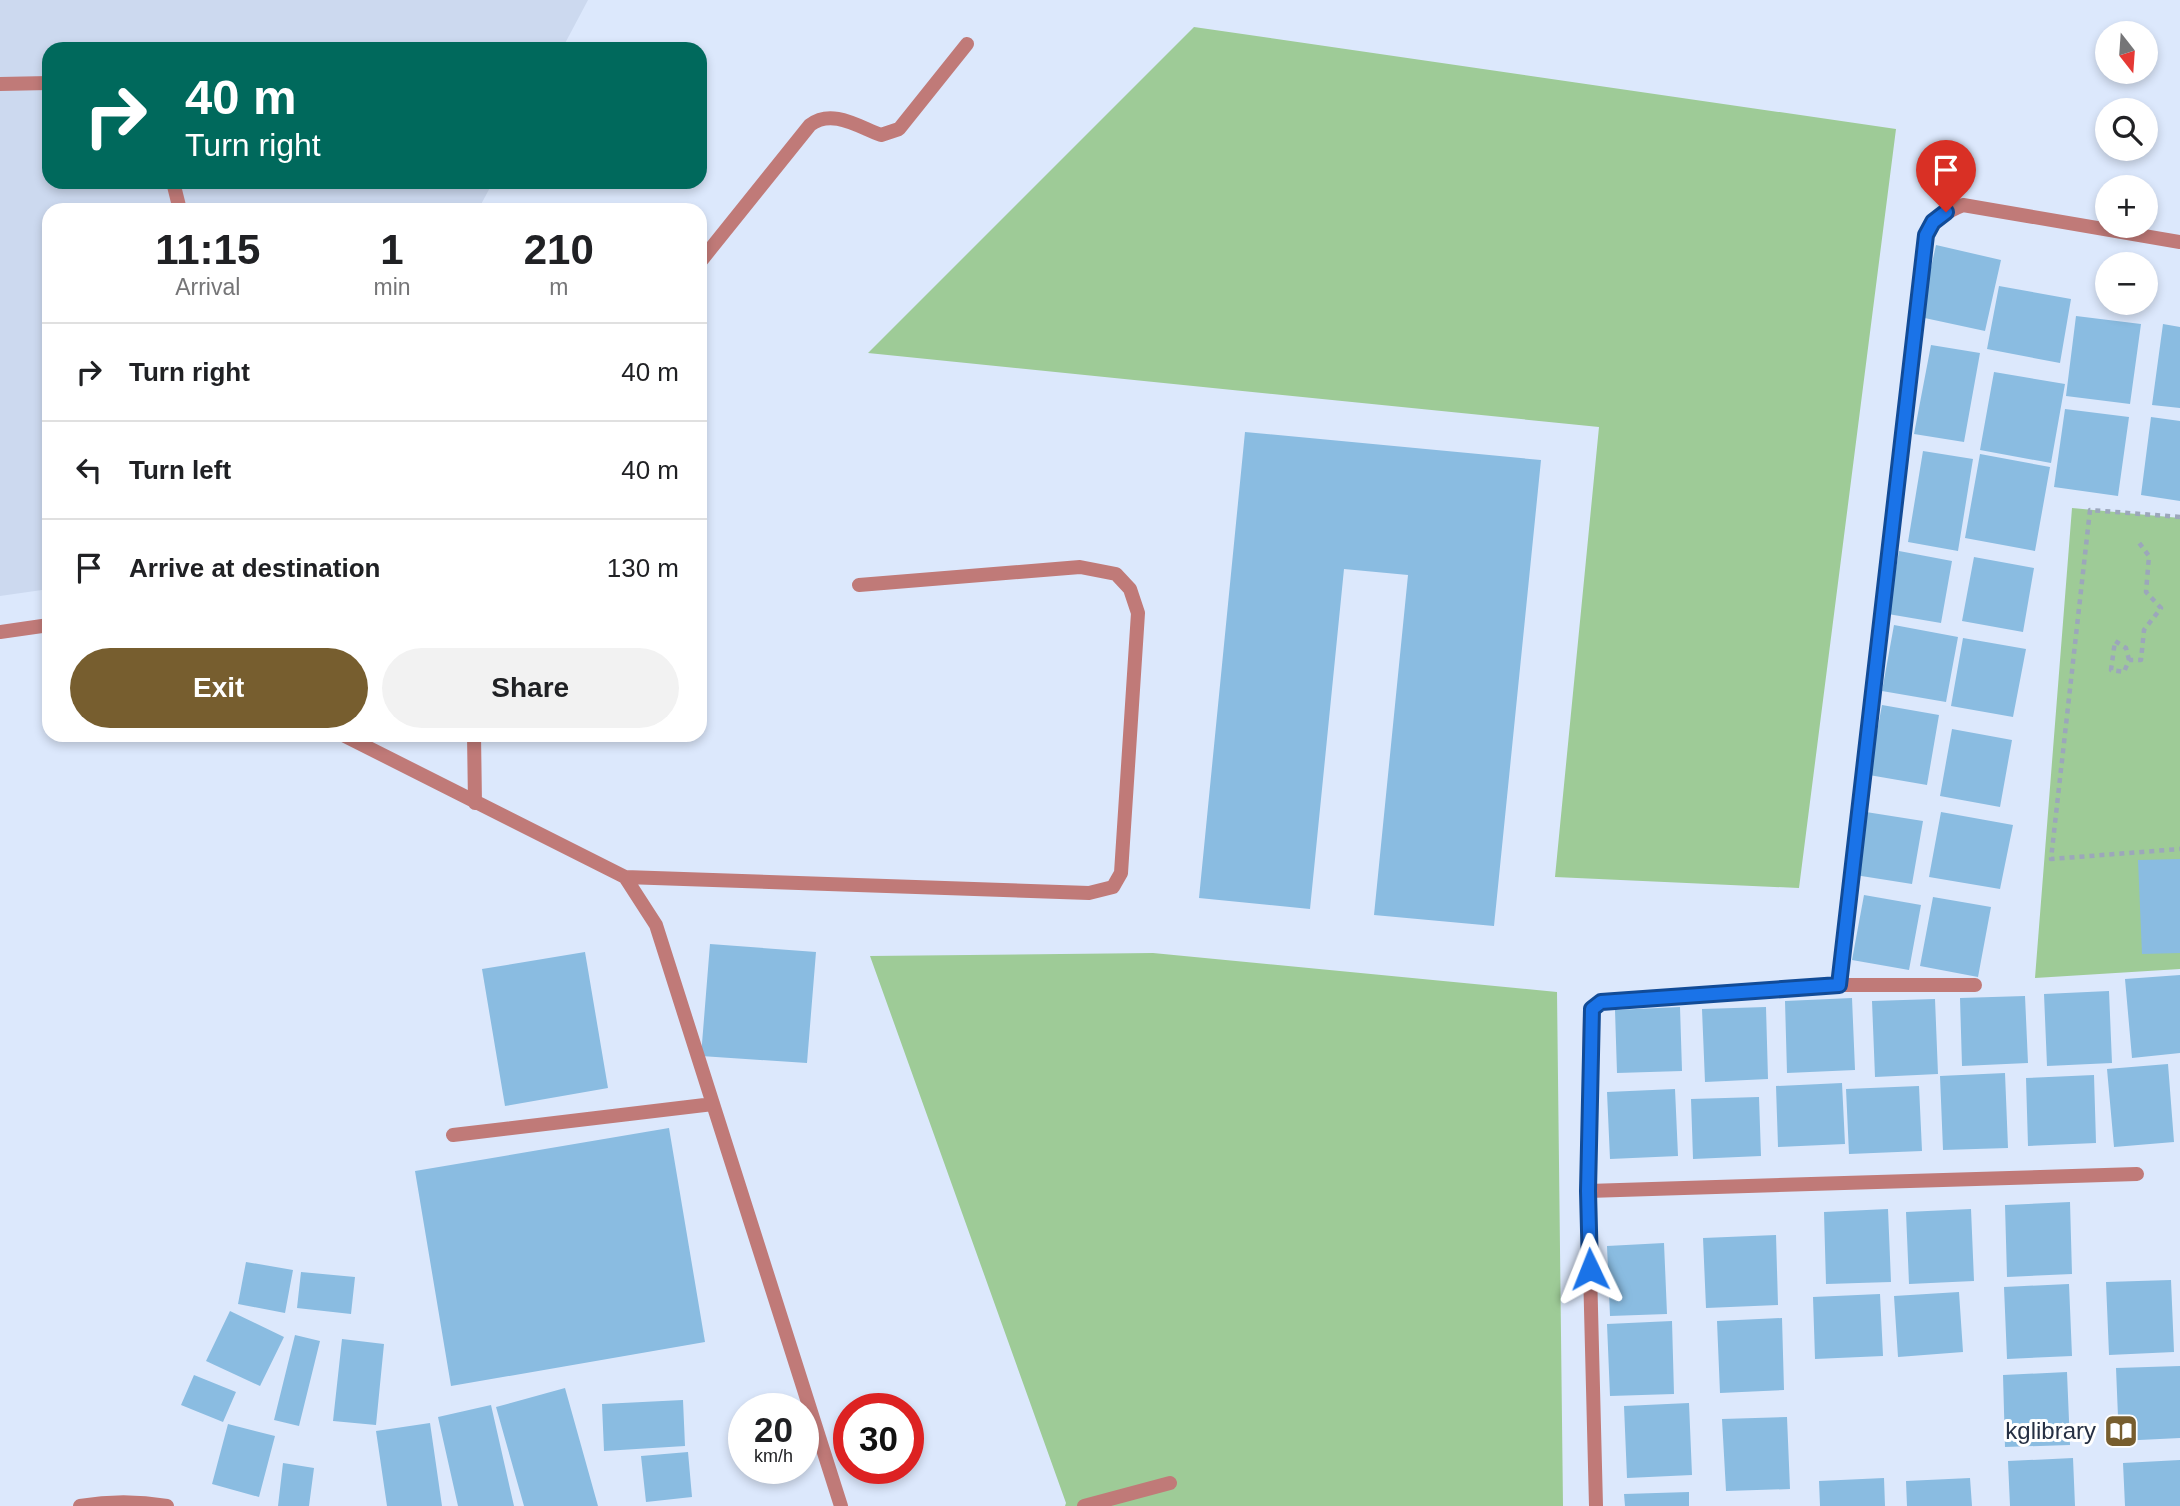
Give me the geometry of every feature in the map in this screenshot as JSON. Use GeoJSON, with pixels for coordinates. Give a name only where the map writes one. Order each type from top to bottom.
{"type":"FeatureCollection","features":[{"type":"Feature","properties":{"kind":"street"},"geometry":{"type":"LineString","coordinates":[[707,253],[810,125],[819,118],[834,117],[881,135],[899,129],[967,44]]}},
{"type":"Feature","properties":{"kind":"street"},"geometry":{"type":"LineString","coordinates":[[0,84],[42,83]]}},
{"type":"Feature","properties":{"kind":"street"},"geometry":{"type":"LineString","coordinates":[[1839,985],[1926,235],[1933,222],[1946,212],[1963,205],[2180,242]]}},
{"type":"Feature","properties":{"kind":"street"},"geometry":{"type":"LineString","coordinates":[[357,742],[625,877],[1089,893],[1113,887],[1121,873],[1138,613],[1130,589],[1116,574],[1080,567],[859,585]]}},
{"type":"Feature","properties":{"kind":"street"},"geometry":{"type":"LineString","coordinates":[[0,632],[42,626]]}},
{"type":"Feature","properties":{"kind":"street"},"geometry":{"type":"LineString","coordinates":[[474,742],[475,803]]}},
{"type":"Feature","properties":{"kind":"street"},"geometry":{"type":"LineString","coordinates":[[625,877],[656,925],[841,1506]]}},
{"type":"Feature","properties":{"kind":"street"},"geometry":{"type":"LineString","coordinates":[[1596,1506],[1588,1191],[1590,1014],[1596,1005],[1601,1002],[1839,985],[1975,985]]}},
{"type":"Feature","properties":{"kind":"street"},"geometry":{"type":"LineString","coordinates":[[453,1135],[713,1104]]}},
{"type":"Feature","properties":{"kind":"street"},"geometry":{"type":"LineString","coordinates":[[1588,1191],[2137,1174]]}},
{"type":"Feature","properties":{"kind":"street"},"geometry":{"type":"LineString","coordinates":[[1084,1506],[1170,1483]]}},
{"type":"Feature","properties":{"kind":"street"},"geometry":{"type":"LineString","coordinates":[[80,1506],[130,1502],[167,1506]]}},
{"type":"Feature","properties":{"kind":"path"},"geometry":{"type":"LineString","coordinates":[[2180,517],[2090,510],[2051,859],[2180,849]]}},
{"type":"Feature","properties":{"kind":"path"},"geometry":{"type":"LineString","coordinates":[[2129,660],[2141,660],[2144,630],[2161,608],[2146,592],[2148,556],[2137,540]]}},
{"type":"Feature","properties":{"kind":"path"},"geometry":{"type":"LineString","coordinates":[[2115,641],[2126,648],[2129,660],[2124,672],[2111,670],[2115,641]]}},
{"type":"Feature","properties":{"kind":"shaded area"},"geometry":{"type":"Polygon","coordinates":[[[0,0],[588,0],[566,42],[42,42],[42,189],[489,189],[482,203],[42,203],[42,590],[0,596],[0,0]]]}},
{"type":"Feature","properties":{"kind":"green space"},"geometry":{"type":"Polygon","coordinates":[[[1194,27],[1896,129],[1799,888],[1555,877],[1599,427],[868,353],[1194,27]]]}},
{"type":"Feature","properties":{"kind":"green space"},"geometry":{"type":"Polygon","coordinates":[[[2072,508],[2180,518],[2180,969],[2035,978],[2072,508]]]}},
{"type":"Feature","properties":{"kind":"green space"},"geometry":{"type":"Polygon","coordinates":[[[1153,953],[1557,992],[1563,1506],[1065,1506],[870,956],[1153,953]]]}},
{"type":"Feature","properties":{"kind":"building"},"geometry":{"type":"Polygon","coordinates":[[[1936,245],[2001,260],[1985,331],[1920,317],[1936,245]]]}},
{"type":"Feature","properties":{"kind":"building"},"geometry":{"type":"Polygon","coordinates":[[[1999,286],[2071,299],[2060,363],[1987,349],[1999,286]]]}},
{"type":"Feature","properties":{"kind":"building"},"geometry":{"type":"Polygon","coordinates":[[[2076,316],[2141,324],[2130,404],[2066,396],[2076,316]]]}},
{"type":"Feature","properties":{"kind":"building"},"geometry":{"type":"Polygon","coordinates":[[[2163,324],[2180,327],[2180,408],[2152,405],[2163,324]]]}},
{"type":"Feature","properties":{"kind":"building"},"geometry":{"type":"Polygon","coordinates":[[[1931,345],[1980,353],[1964,442],[1914,434],[1931,345]]]}},
{"type":"Feature","properties":{"kind":"building"},"geometry":{"type":"Polygon","coordinates":[[[1994,372],[2065,384],[2051,463],[1980,450],[1994,372]]]}},
{"type":"Feature","properties":{"kind":"building"},"geometry":{"type":"Polygon","coordinates":[[[2065,409],[2129,417],[2118,496],[2054,487],[2065,409]]]}},
{"type":"Feature","properties":{"kind":"building"},"geometry":{"type":"Polygon","coordinates":[[[2151,417],[2180,421],[2180,501],[2141,495],[2151,417]]]}},
{"type":"Feature","properties":{"kind":"building"},"geometry":{"type":"Polygon","coordinates":[[[1245,432],[1541,460],[1494,926],[1374,915],[1408,575],[1344,569],[1310,909],[1199,898],[1245,432]]]}},
{"type":"Feature","properties":{"kind":"building"},"geometry":{"type":"Polygon","coordinates":[[[1923,451],[1973,459],[1958,551],[1908,542],[1923,451]]]}},
{"type":"Feature","properties":{"kind":"building"},"geometry":{"type":"Polygon","coordinates":[[[1980,454],[2050,467],[2035,551],[1965,538],[1980,454]]]}},
{"type":"Feature","properties":{"kind":"building"},"geometry":{"type":"Polygon","coordinates":[[[1899,551],[1952,561],[1941,623],[1888,614],[1899,551]]]}},
{"type":"Feature","properties":{"kind":"building"},"geometry":{"type":"Polygon","coordinates":[[[1974,557],[2034,568],[2023,632],[1962,621],[1974,557]]]}},
{"type":"Feature","properties":{"kind":"building"},"geometry":{"type":"Polygon","coordinates":[[[1894,625],[1958,637],[1946,702],[1882,691],[1894,625]]]}},
{"type":"Feature","properties":{"kind":"building"},"geometry":{"type":"Polygon","coordinates":[[[1963,638],[2026,649],[2013,717],[1951,706],[1963,638]]]}},
{"type":"Feature","properties":{"kind":"building"},"geometry":{"type":"Polygon","coordinates":[[[1882,705],[1939,715],[1927,785],[1869,775],[1882,705]]]}},
{"type":"Feature","properties":{"kind":"building"},"geometry":{"type":"Polygon","coordinates":[[[1952,729],[2012,740],[2000,807],[1940,796],[1952,729]]]}},
{"type":"Feature","properties":{"kind":"building"},"geometry":{"type":"Polygon","coordinates":[[[1866,812],[1923,821],[1912,884],[1855,875],[1866,812]]]}},
{"type":"Feature","properties":{"kind":"building"},"geometry":{"type":"Polygon","coordinates":[[[1941,812],[2013,825],[2000,889],[1929,877],[1941,812]]]}},
{"type":"Feature","properties":{"kind":"building"},"geometry":{"type":"Polygon","coordinates":[[[2180,859],[2180,953],[2142,954],[2138,860],[2180,859]]]}},
{"type":"Feature","properties":{"kind":"building"},"geometry":{"type":"Polygon","coordinates":[[[1864,895],[1921,905],[1909,970],[1852,960],[1864,895]]]}},
{"type":"Feature","properties":{"kind":"building"},"geometry":{"type":"Polygon","coordinates":[[[1933,897],[1991,907],[1978,977],[1920,966],[1933,897]]]}},
{"type":"Feature","properties":{"kind":"building"},"geometry":{"type":"Polygon","coordinates":[[[710,944],[816,952],[807,1063],[701,1056],[710,944]]]}},
{"type":"Feature","properties":{"kind":"building"},"geometry":{"type":"Polygon","coordinates":[[[585,952],[608,1088],[505,1106],[482,969],[585,952]]]}},
{"type":"Feature","properties":{"kind":"building"},"geometry":{"type":"Polygon","coordinates":[[[2180,975],[2180,1053],[2132,1058],[2125,979],[2180,975]]]}},
{"type":"Feature","properties":{"kind":"building"},"geometry":{"type":"Polygon","coordinates":[[[2109,991],[2112,1063],[2047,1066],[2044,994],[2109,991]]]}},
{"type":"Feature","properties":{"kind":"building"},"geometry":{"type":"Polygon","coordinates":[[[2025,996],[2028,1063],[1962,1066],[1960,998],[2025,996]]]}},
{"type":"Feature","properties":{"kind":"building"},"geometry":{"type":"Polygon","coordinates":[[[1852,998],[1855,1070],[1787,1073],[1785,1001],[1852,998]]]}},
{"type":"Feature","properties":{"kind":"building"},"geometry":{"type":"Polygon","coordinates":[[[1935,999],[1938,1074],[1875,1077],[1872,1001],[1935,999]]]}},
{"type":"Feature","properties":{"kind":"building"},"geometry":{"type":"Polygon","coordinates":[[[1680,1007],[1682,1071],[1617,1073],[1615,1010],[1680,1007]]]}},
{"type":"Feature","properties":{"kind":"building"},"geometry":{"type":"Polygon","coordinates":[[[1766,1007],[1768,1079],[1705,1082],[1702,1009],[1766,1007]]]}},
{"type":"Feature","properties":{"kind":"building"},"geometry":{"type":"Polygon","coordinates":[[[2168,1064],[2174,1142],[2114,1147],[2107,1069],[2168,1064]]]}},
{"type":"Feature","properties":{"kind":"building"},"geometry":{"type":"Polygon","coordinates":[[[2005,1073],[2008,1148],[1943,1150],[1940,1076],[2005,1073]]]}},
{"type":"Feature","properties":{"kind":"building"},"geometry":{"type":"Polygon","coordinates":[[[2094,1075],[2096,1143],[2028,1146],[2026,1078],[2094,1075]]]}},
{"type":"Feature","properties":{"kind":"building"},"geometry":{"type":"Polygon","coordinates":[[[1842,1083],[1845,1144],[1778,1147],[1776,1086],[1842,1083]]]}},
{"type":"Feature","properties":{"kind":"building"},"geometry":{"type":"Polygon","coordinates":[[[1919,1086],[1922,1151],[1849,1154],[1846,1089],[1919,1086]]]}},
{"type":"Feature","properties":{"kind":"building"},"geometry":{"type":"Polygon","coordinates":[[[1675,1089],[1678,1156],[1610,1159],[1607,1092],[1675,1089]]]}},
{"type":"Feature","properties":{"kind":"building"},"geometry":{"type":"Polygon","coordinates":[[[1759,1097],[1761,1156],[1693,1159],[1691,1099],[1759,1097]]]}},
{"type":"Feature","properties":{"kind":"building"},"geometry":{"type":"Polygon","coordinates":[[[669,1128],[705,1342],[451,1386],[415,1171],[669,1128]]]}},
{"type":"Feature","properties":{"kind":"building"},"geometry":{"type":"Polygon","coordinates":[[[2070,1202],[2072,1274],[2007,1277],[2005,1205],[2070,1202]]]}},
{"type":"Feature","properties":{"kind":"building"},"geometry":{"type":"Polygon","coordinates":[[[1888,1209],[1891,1282],[1826,1284],[1824,1212],[1888,1209]]]}},
{"type":"Feature","properties":{"kind":"building"},"geometry":{"type":"Polygon","coordinates":[[[1971,1209],[1974,1281],[1909,1284],[1906,1212],[1971,1209]]]}},
{"type":"Feature","properties":{"kind":"building"},"geometry":{"type":"Polygon","coordinates":[[[1776,1235],[1778,1305],[1706,1308],[1703,1238],[1776,1235]]]}},
{"type":"Feature","properties":{"kind":"building"},"geometry":{"type":"Polygon","coordinates":[[[1664,1243],[1667,1314],[1610,1316],[1607,1246],[1664,1243]]]}},
{"type":"Feature","properties":{"kind":"building"},"geometry":{"type":"Polygon","coordinates":[[[246,1262],[293,1270],[285,1313],[238,1304],[246,1262]]]}},
{"type":"Feature","properties":{"kind":"building"},"geometry":{"type":"Polygon","coordinates":[[[301,1272],[355,1277],[351,1314],[297,1308],[301,1272]]]}},
{"type":"Feature","properties":{"kind":"building"},"geometry":{"type":"Polygon","coordinates":[[[2171,1280],[2174,1352],[2109,1355],[2106,1282],[2171,1280]]]}},
{"type":"Feature","properties":{"kind":"building"},"geometry":{"type":"Polygon","coordinates":[[[2069,1284],[2072,1356],[2007,1359],[2004,1287],[2069,1284]]]}},
{"type":"Feature","properties":{"kind":"building"},"geometry":{"type":"Polygon","coordinates":[[[1959,1292],[1963,1352],[1898,1357],[1894,1296],[1959,1292]]]}},
{"type":"Feature","properties":{"kind":"building"},"geometry":{"type":"Polygon","coordinates":[[[1880,1294],[1883,1356],[1815,1359],[1813,1297],[1880,1294]]]}},
{"type":"Feature","properties":{"kind":"building"},"geometry":{"type":"Polygon","coordinates":[[[230,1311],[284,1337],[260,1386],[206,1361],[230,1311]]]}},
{"type":"Feature","properties":{"kind":"building"},"geometry":{"type":"Polygon","coordinates":[[[1782,1318],[1784,1390],[1720,1393],[1717,1321],[1782,1318]]]}},
{"type":"Feature","properties":{"kind":"building"},"geometry":{"type":"Polygon","coordinates":[[[1672,1321],[1674,1394],[1610,1396],[1607,1324],[1672,1321]]]}},
{"type":"Feature","properties":{"kind":"building"},"geometry":{"type":"Polygon","coordinates":[[[295,1335],[320,1341],[299,1426],[274,1420],[295,1335]]]}},
{"type":"Feature","properties":{"kind":"building"},"geometry":{"type":"Polygon","coordinates":[[[342,1339],[384,1344],[376,1425],[333,1421],[342,1339]]]}},
{"type":"Feature","properties":{"kind":"building"},"geometry":{"type":"Polygon","coordinates":[[[2180,1366],[2180,1438],[2119,1441],[2116,1368],[2180,1366]]]}},
{"type":"Feature","properties":{"kind":"building"},"geometry":{"type":"Polygon","coordinates":[[[2067,1372],[2070,1445],[2005,1447],[2003,1375],[2067,1372]]]}},
{"type":"Feature","properties":{"kind":"building"},"geometry":{"type":"Polygon","coordinates":[[[194,1375],[236,1392],[223,1422],[181,1405],[194,1375]]]}},
{"type":"Feature","properties":{"kind":"building"},"geometry":{"type":"Polygon","coordinates":[[[565,1388],[598,1506],[524,1506],[496,1407],[565,1388]]]}},
{"type":"Feature","properties":{"kind":"building"},"geometry":{"type":"Polygon","coordinates":[[[683,1400],[685,1446],[604,1451],[602,1404],[683,1400]]]}},
{"type":"Feature","properties":{"kind":"building"},"geometry":{"type":"Polygon","coordinates":[[[1689,1403],[1692,1475],[1627,1478],[1624,1406],[1689,1403]]]}},
{"type":"Feature","properties":{"kind":"building"},"geometry":{"type":"Polygon","coordinates":[[[491,1405],[514,1506],[458,1506],[438,1417],[491,1405]]]}},
{"type":"Feature","properties":{"kind":"building"},"geometry":{"type":"Polygon","coordinates":[[[1787,1417],[1790,1489],[1726,1491],[1722,1419],[1787,1417]]]}},
{"type":"Feature","properties":{"kind":"building"},"geometry":{"type":"Polygon","coordinates":[[[430,1423],[442,1506],[387,1506],[376,1431],[430,1423]]]}},
{"type":"Feature","properties":{"kind":"building"},"geometry":{"type":"Polygon","coordinates":[[[228,1424],[275,1436],[259,1497],[212,1484],[228,1424]]]}},
{"type":"Feature","properties":{"kind":"building"},"geometry":{"type":"Polygon","coordinates":[[[688,1452],[692,1497],[646,1502],[641,1456],[688,1452]]]}},
{"type":"Feature","properties":{"kind":"building"},"geometry":{"type":"Polygon","coordinates":[[[2073,1458],[2075,1506],[2010,1506],[2008,1461],[2073,1458]]]}},
{"type":"Feature","properties":{"kind":"building"},"geometry":{"type":"Polygon","coordinates":[[[2180,1460],[2180,1506],[2125,1506],[2123,1463],[2180,1460]]]}},
{"type":"Feature","properties":{"kind":"building"},"geometry":{"type":"Polygon","coordinates":[[[283,1463],[314,1468],[309,1506],[278,1506],[283,1463]]]}},
{"type":"Feature","properties":{"kind":"building"},"geometry":{"type":"Polygon","coordinates":[[[1884,1478],[1885,1506],[1820,1506],[1819,1481],[1884,1478]]]}},
{"type":"Feature","properties":{"kind":"building"},"geometry":{"type":"Polygon","coordinates":[[[1970,1478],[1972,1506],[1907,1506],[1906,1481],[1970,1478]]]}},
{"type":"Feature","properties":{"kind":"building"},"geometry":{"type":"Polygon","coordinates":[[[1689,1492],[1689,1506],[1625,1506],[1624,1494],[1689,1492]]]}},
{"type":"Feature","properties":{"kind":"place","name":"kglibrary"},"geometry":{"type":"Point","coordinates":[2121,1431]}},
{"type":"Feature","properties":{"kind":"route"},"geometry":{"type":"LineString","coordinates":[[1590,1269],[1588,1191],[1592,1009],[1601,1002],[1839,985],[1926,235],[1933,222],[1946,212]]}}]}
